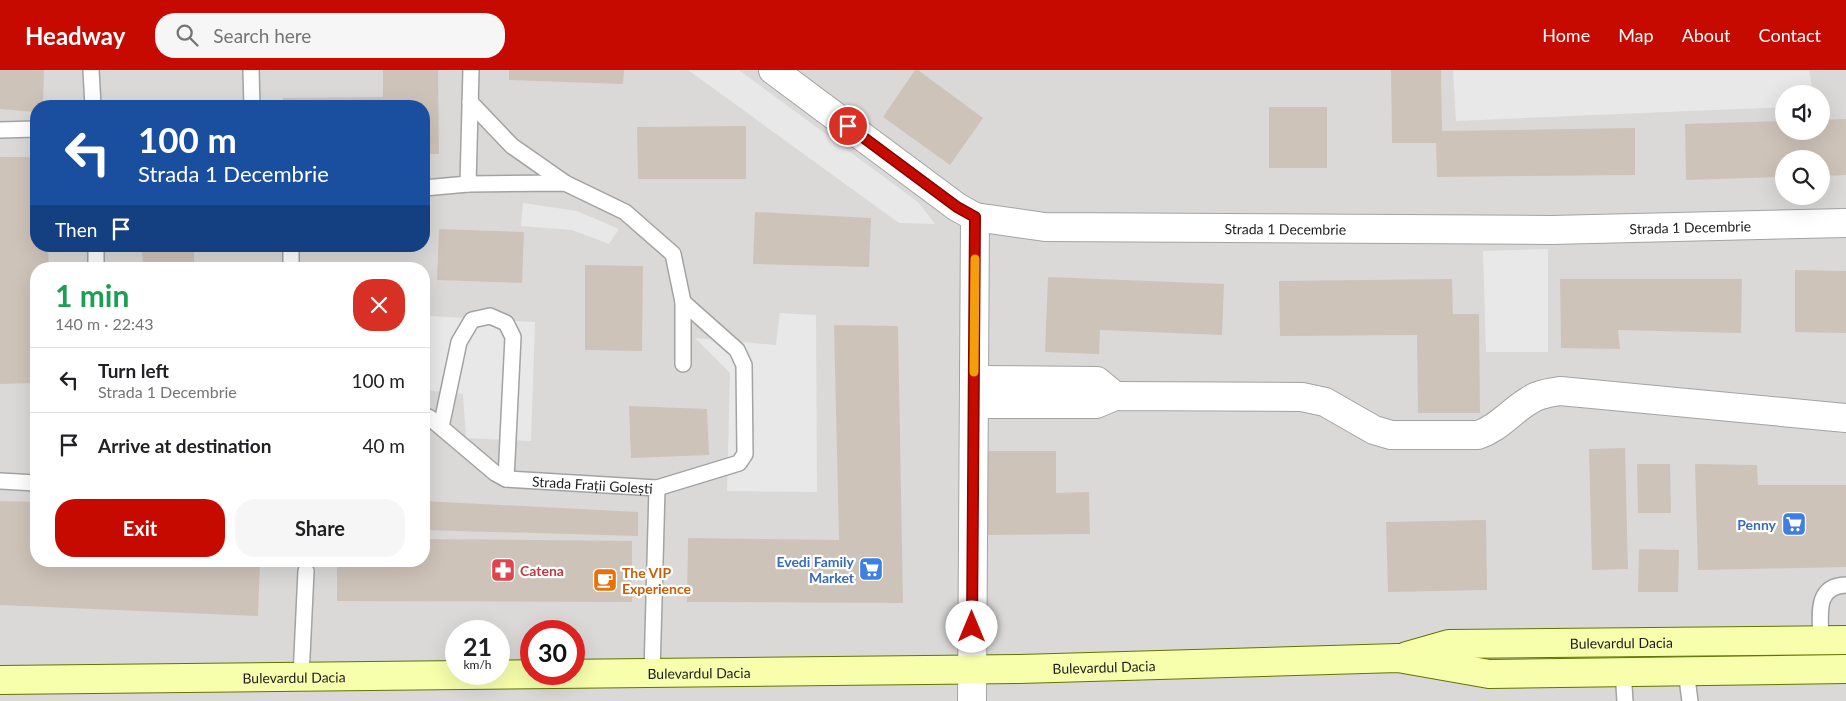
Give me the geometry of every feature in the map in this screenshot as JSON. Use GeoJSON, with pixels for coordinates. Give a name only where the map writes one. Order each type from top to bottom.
{"type":"FeatureCollection","features":[{"type":"Feature","properties":{"kind":"main road","name":"Bulevardul Dacia"},"geometry":{"type":"LineString","coordinates":[[1398,658],[1449,644],[1833,641]]}},
{"type":"Feature","properties":{"kind":"main road","name":"Bulevardul Dacia"},"geometry":{"type":"LineString","coordinates":[[0,680],[972,670],[1398,658],[1489,674],[1846,669]]}},
{"type":"Feature","properties":{"kind":"street","name":"Strada 1 Decembrie"},"geometry":{"type":"LineString","coordinates":[[773,70],[945,198],[975,217],[1045,227],[1551,230],[1846,223]]}},
{"type":"Feature","properties":{"kind":"street"},"geometry":{"type":"LineString","coordinates":[[972,701],[975,217]]}},
{"type":"Feature","properties":{"kind":"street"},"geometry":{"type":"LineString","coordinates":[[974,392],[1096,404],[1115,396],[1302,398],[1325,402],[1374,430],[1391,434],[1478,435],[1489,431],[1530,400],[1544,393],[1560,392],[1846,418]]}},
{"type":"Feature","properties":{"kind":"lane"},"geometry":{"type":"LineString","coordinates":[[91,70],[93,100]]}},
{"type":"Feature","properties":{"kind":"lane"},"geometry":{"type":"LineString","coordinates":[[251,70],[252,100]]}},
{"type":"Feature","properties":{"kind":"lane"},"geometry":{"type":"LineString","coordinates":[[468,184],[471,70]]}},
{"type":"Feature","properties":{"kind":"lane"},"geometry":{"type":"LineString","coordinates":[[470,102],[512,146],[566,183],[625,212],[673,254],[683,302],[683,364]]}},
{"type":"Feature","properties":{"kind":"lane"},"geometry":{"type":"LineString","coordinates":[[0,130],[30,130]]}},
{"type":"Feature","properties":{"kind":"lane"},"geometry":{"type":"LineString","coordinates":[[430,187],[468,184],[566,183]]}},
{"type":"Feature","properties":{"kind":"lane"},"geometry":{"type":"LineString","coordinates":[[657,488],[740,463],[745,454],[744,365],[737,350],[683,302]]}},
{"type":"Feature","properties":{"kind":"lane"},"geometry":{"type":"LineString","coordinates":[[430,418],[495,473],[506,479],[513,337],[506,322],[490,316],[472,320],[459,342],[441,427]]}},
{"type":"Feature","properties":{"kind":"lane","name":"Strada Frații Golești"},"geometry":{"type":"LineString","coordinates":[[506,479],[657,488],[652,673]]}},
{"type":"Feature","properties":{"kind":"lane"},"geometry":{"type":"LineString","coordinates":[[0,481],[30,483]]}},
{"type":"Feature","properties":{"kind":"lane"},"geometry":{"type":"LineString","coordinates":[[301,677],[306,571]]}},
{"type":"Feature","properties":{"kind":"lane"},"geometry":{"type":"LineString","coordinates":[[1833,641],[1820,600],[1828,590],[1837,585],[1846,585]]}},
{"type":"Feature","properties":{"kind":"lane"},"geometry":{"type":"LineString","coordinates":[[1686,671],[1690,701]]}},
{"type":"Feature","properties":{"kind":"lane"},"geometry":{"type":"LineString","coordinates":[[1623,672],[1625,701]]}},
{"type":"Feature","properties":{"kind":"shaded area"},"geometry":{"type":"Polygon","coordinates":[[[0,70],[1846,70],[1846,701],[0,701],[0,70]]]}},
{"type":"Feature","properties":{"kind":"shaded area"},"geometry":{"type":"Polygon","coordinates":[[[688,70],[739,70],[918,202],[935,224],[899,223],[688,70]]]}},
{"type":"Feature","properties":{"kind":"shaded area"},"geometry":{"type":"Polygon","coordinates":[[[1453,70],[1809,70],[1812,85],[1775,85],[1775,107],[1456,121],[1453,70]]]}},
{"type":"Feature","properties":{"kind":"shaded area"},"geometry":{"type":"Polygon","coordinates":[[[523,203],[577,211],[619,229],[609,244],[572,230],[521,226],[523,203]]]}},
{"type":"Feature","properties":{"kind":"shaded area"},"geometry":{"type":"Polygon","coordinates":[[[1548,249],[1548,352],[1486,352],[1483,251],[1548,249]]]}},
{"type":"Feature","properties":{"kind":"shaded area"},"geometry":{"type":"Polygon","coordinates":[[[780,313],[816,315],[817,492],[727,491],[730,373],[695,338],[776,345],[780,313]]]}},
{"type":"Feature","properties":{"kind":"shaded area"},"geometry":{"type":"Polygon","coordinates":[[[430,316],[535,322],[531,441],[466,438],[463,394],[430,391],[430,316]]]}},
{"type":"Feature","properties":{"kind":"building"},"geometry":{"type":"Polygon","coordinates":[[[0,70],[44,70],[43,100],[30,100],[30,112],[0,109],[0,70]]]}},
{"type":"Feature","properties":{"kind":"building"},"geometry":{"type":"Polygon","coordinates":[[[383,70],[438,70],[439,154],[430,154],[430,100],[283,100],[283,98],[383,97],[383,70]]]}},
{"type":"Feature","properties":{"kind":"building"},"geometry":{"type":"Polygon","coordinates":[[[509,70],[624,70],[623,84],[509,80],[509,70]]]}},
{"type":"Feature","properties":{"kind":"building"},"geometry":{"type":"Polygon","coordinates":[[[915,70],[918,70],[983,118],[950,165],[883,117],[915,70]]]}},
{"type":"Feature","properties":{"kind":"building"},"geometry":{"type":"Polygon","coordinates":[[[1391,70],[1441,70],[1442,131],[1635,128],[1635,175],[1437,177],[1436,143],[1392,143],[1391,70]]]}},
{"type":"Feature","properties":{"kind":"building"},"geometry":{"type":"Polygon","coordinates":[[[1269,107],[1327,107],[1327,168],[1269,168],[1269,107]]]}},
{"type":"Feature","properties":{"kind":"building"},"geometry":{"type":"Polygon","coordinates":[[[1846,119],[1846,175],[1830,176],[1830,150],[1775,150],[1775,177],[1686,180],[1685,124],[1775,121],[1775,140],[1830,140],[1830,120],[1846,119]]]}},
{"type":"Feature","properties":{"kind":"building"},"geometry":{"type":"Polygon","coordinates":[[[746,126],[746,179],[638,179],[637,127],[746,126]]]}},
{"type":"Feature","properties":{"kind":"building"},"geometry":{"type":"Polygon","coordinates":[[[0,157],[30,157],[30,252],[48,252],[49,262],[30,262],[30,383],[0,384],[0,157]]]}},
{"type":"Feature","properties":{"kind":"building"},"geometry":{"type":"Polygon","coordinates":[[[755,212],[871,218],[869,267],[753,264],[755,212]]]}},
{"type":"Feature","properties":{"kind":"building"},"geometry":{"type":"Polygon","coordinates":[[[439,229],[524,232],[522,283],[437,280],[439,229]]]}},
{"type":"Feature","properties":{"kind":"building"},"geometry":{"type":"Polygon","coordinates":[[[142,252],[194,252],[194,262],[143,262],[142,252]]]}},
{"type":"Feature","properties":{"kind":"building"},"geometry":{"type":"Polygon","coordinates":[[[585,265],[643,266],[642,351],[585,350],[585,265]]]}},
{"type":"Feature","properties":{"kind":"building"},"geometry":{"type":"Polygon","coordinates":[[[1795,270],[1846,271],[1846,333],[1795,332],[1795,270]]]}},
{"type":"Feature","properties":{"kind":"building"},"geometry":{"type":"Polygon","coordinates":[[[1048,277],[1224,284],[1222,335],[1100,330],[1099,354],[1045,352],[1048,277]]]}},
{"type":"Feature","properties":{"kind":"building"},"geometry":{"type":"Polygon","coordinates":[[[1452,279],[1453,314],[1479,314],[1480,413],[1418,413],[1417,335],[1280,336],[1279,281],[1452,279]]]}},
{"type":"Feature","properties":{"kind":"building"},"geometry":{"type":"Polygon","coordinates":[[[1560,279],[1742,279],[1741,333],[1618,330],[1620,349],[1561,348],[1560,279]]]}},
{"type":"Feature","properties":{"kind":"building"},"geometry":{"type":"Polygon","coordinates":[[[834,325],[898,326],[903,603],[687,602],[688,538],[839,540],[834,325]]]}},
{"type":"Feature","properties":{"kind":"building"},"geometry":{"type":"Polygon","coordinates":[[[629,406],[707,409],[709,455],[631,458],[629,406]]]}},
{"type":"Feature","properties":{"kind":"building"},"geometry":{"type":"Polygon","coordinates":[[[1625,448],[1628,569],[1592,570],[1589,449],[1625,448]]]}},
{"type":"Feature","properties":{"kind":"building"},"geometry":{"type":"Polygon","coordinates":[[[985,451],[1056,451],[1056,493],[1089,492],[1090,534],[986,535],[985,451]]]}},
{"type":"Feature","properties":{"kind":"building"},"geometry":{"type":"Polygon","coordinates":[[[1637,464],[1670,464],[1671,513],[1638,513],[1637,464]]]}},
{"type":"Feature","properties":{"kind":"building"},"geometry":{"type":"Polygon","coordinates":[[[1695,464],[1757,465],[1758,485],[1846,485],[1846,567],[1698,570],[1695,464]]]}},
{"type":"Feature","properties":{"kind":"building"},"geometry":{"type":"Polygon","coordinates":[[[0,501],[30,502],[30,567],[260,567],[258,616],[0,605],[0,501]]]}},
{"type":"Feature","properties":{"kind":"building"},"geometry":{"type":"Polygon","coordinates":[[[430,501],[638,512],[638,536],[430,530],[430,501]]]}},
{"type":"Feature","properties":{"kind":"building"},"geometry":{"type":"Polygon","coordinates":[[[1486,520],[1487,590],[1388,592],[1386,522],[1486,520]]]}},
{"type":"Feature","properties":{"kind":"building"},"geometry":{"type":"Polygon","coordinates":[[[430,539],[632,541],[632,602],[337,601],[337,567],[430,567],[430,539]]]}},
{"type":"Feature","properties":{"kind":"building"},"geometry":{"type":"Polygon","coordinates":[[[1639,549],[1679,550],[1678,592],[1638,592],[1639,549]]]}},
{"type":"Feature","properties":{"kind":"slow traffic"},"geometry":{"type":"LineString","coordinates":[[974,372],[975,259]]}},
{"type":"Feature","properties":{"kind":"place","name":"Penny"},"geometry":{"type":"Point","coordinates":[1794,524]}},
{"type":"Feature","properties":{"kind":"place","name":"Evedi Family Market"},"geometry":{"type":"Point","coordinates":[871,569]}},
{"type":"Feature","properties":{"kind":"place","name":"Catena"},"geometry":{"type":"Point","coordinates":[503,570]}},
{"type":"Feature","properties":{"kind":"place","name":"The VIP Experience"},"geometry":{"type":"Point","coordinates":[605,580]}},
{"type":"Feature","properties":{"kind":"route"},"geometry":{"type":"LineString","coordinates":[[848,126],[957,207],[975,217],[972,627]]}}]}
